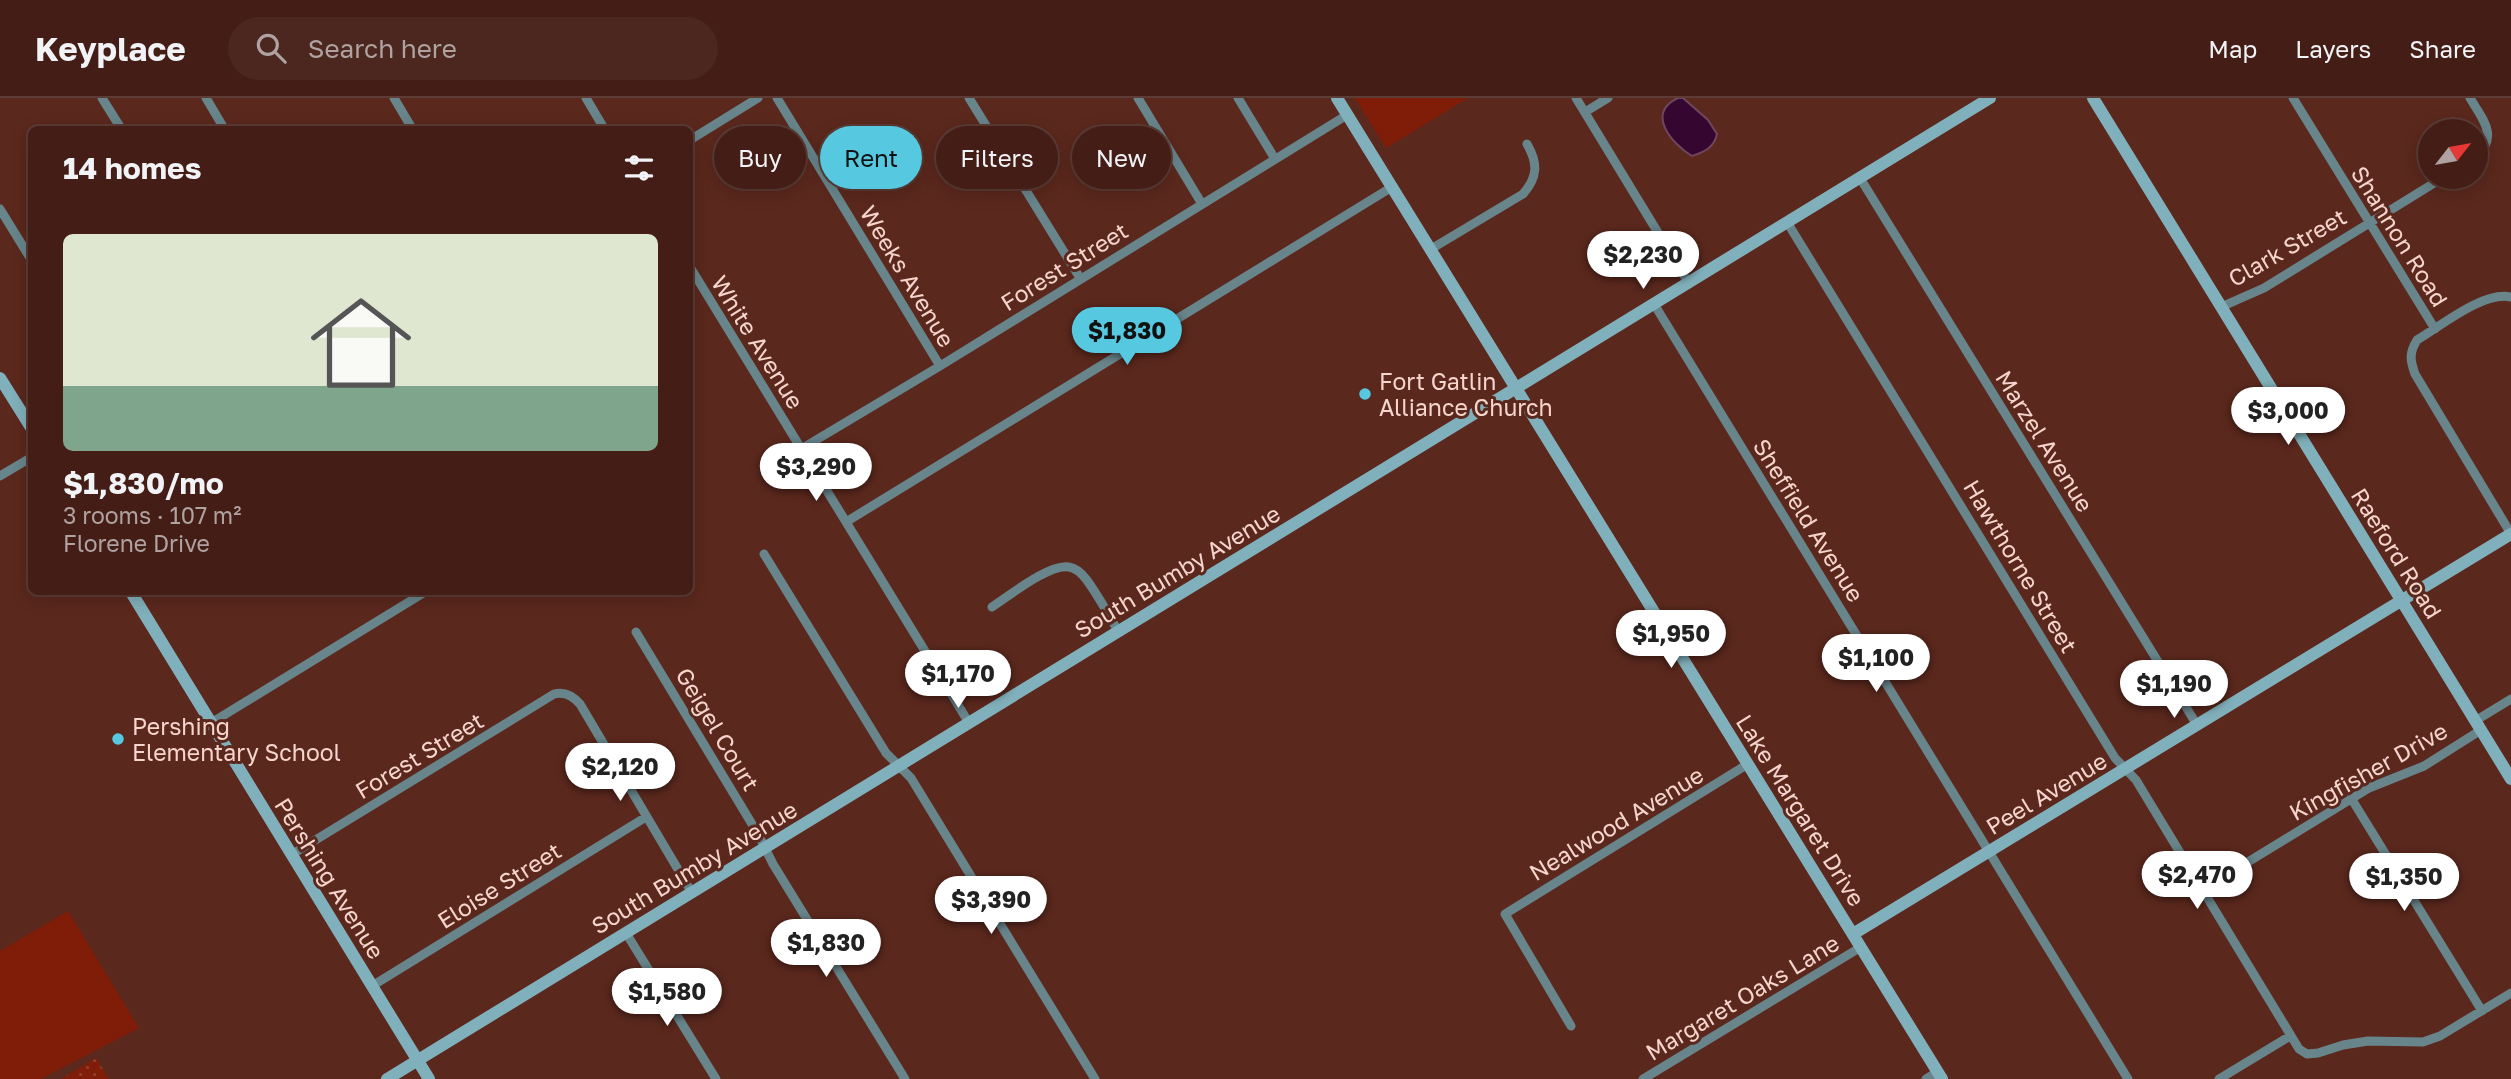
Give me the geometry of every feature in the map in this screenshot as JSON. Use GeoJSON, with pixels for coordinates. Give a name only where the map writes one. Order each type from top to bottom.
{"type":"FeatureCollection","features":[{"type":"Feature","properties":{"kind":"street"},"geometry":{"type":"LineString","coordinates":[[103,98],[120,126]]}},
{"type":"Feature","properties":{"kind":"street"},"geometry":{"type":"LineString","coordinates":[[206,98],[223,126]]}},
{"type":"Feature","properties":{"kind":"street"},"geometry":{"type":"LineString","coordinates":[[394,98],[411,126]]}},
{"type":"Feature","properties":{"kind":"street"},"geometry":{"type":"LineString","coordinates":[[586,98],[603,126]]}},
{"type":"Feature","properties":{"kind":"street"},"geometry":{"type":"LineString","coordinates":[[693,139],[758,98]]}},
{"type":"Feature","properties":{"kind":"street","name":"Weeks Avenue"},"geometry":{"type":"LineString","coordinates":[[778,98],[940,366]]}},
{"type":"Feature","properties":{"kind":"street"},"geometry":{"type":"LineString","coordinates":[[970,98],[1080,278]]}},
{"type":"Feature","properties":{"kind":"street"},"geometry":{"type":"LineString","coordinates":[[1138,98],[1202,204]]}},
{"type":"Feature","properties":{"kind":"street"},"geometry":{"type":"LineString","coordinates":[[1238,98],[1275,159]]}},
{"type":"Feature","properties":{"kind":"street","name":"Lake Margaret Drive"},"geometry":{"type":"LineString","coordinates":[[1337,98],[1940,1075]]}},
{"type":"Feature","properties":{"kind":"street"},"geometry":{"type":"LineString","coordinates":[[1576,98],[1688,282]]}},
{"type":"Feature","properties":{"kind":"street"},"geometry":{"type":"LineString","coordinates":[[1585,112],[1608,98]]}},
{"type":"Feature","properties":{"kind":"street","name":"South Bumby Avenue"},"geometry":{"type":"LineString","coordinates":[[387,1079],[1990,98]]}},
{"type":"Feature","properties":{"kind":"street","name":"Raeford Road"},"geometry":{"type":"LineString","coordinates":[[2093,98],[2511,779]]}},
{"type":"Feature","properties":{"kind":"street","name":"Shannon Road"},"geometry":{"type":"LineString","coordinates":[[2293,98],[2435,330],[2417,340],[2410,350],[2415,374],[2511,534]]}},
{"type":"Feature","properties":{"kind":"street"},"geometry":{"type":"LineString","coordinates":[[2470,98],[2482,119]]}},
{"type":"Feature","properties":{"kind":"street","name":"Forest Street"},"geometry":{"type":"LineString","coordinates":[[801,449],[1348,115]]}},
{"type":"Feature","properties":{"kind":"street"},"geometry":{"type":"LineString","coordinates":[[1431,249],[1523,194],[1533,182],[1536,170],[1534,156],[1527,144]]}},
{"type":"Feature","properties":{"kind":"street","name":"Marzel Avenue"},"geometry":{"type":"LineString","coordinates":[[1860,178],[2197,725]]}},
{"type":"Feature","properties":{"kind":"street"},"geometry":{"type":"LineString","coordinates":[[846,522],[1392,187]]}},
{"type":"Feature","properties":{"kind":"street","name":"Clark Street"},"geometry":{"type":"LineString","coordinates":[[2221,306],[2264,288],[2424,189]]}},
{"type":"Feature","properties":{"kind":"street"},"geometry":{"type":"LineString","coordinates":[[0,209],[28,254]]}},
{"type":"Feature","properties":{"kind":"street","name":"Hawthorne Street"},"geometry":{"type":"LineString","coordinates":[[1787,222],[2115,758],[2136,780],[2290,1036]]}},
{"type":"Feature","properties":{"kind":"street","name":"White Avenue"},"geometry":{"type":"LineString","coordinates":[[693,272],[970,723]]}},
{"type":"Feature","properties":{"kind":"street"},"geometry":{"type":"LineString","coordinates":[[2435,330],[2485,299],[2499,295],[2511,297]]}},
{"type":"Feature","properties":{"kind":"street","name":"Sheffield Avenue"},"geometry":{"type":"LineString","coordinates":[[1654,304],[2128,1079]]}},
{"type":"Feature","properties":{"kind":"street"},"geometry":{"type":"LineString","coordinates":[[0,378],[28,423]]}},
{"type":"Feature","properties":{"kind":"street"},"geometry":{"type":"LineString","coordinates":[[0,476],[28,459]]}},
{"type":"Feature","properties":{"kind":"street","name":"Peel Avenue"},"geometry":{"type":"LineString","coordinates":[[1853,934],[2511,534]]}},
{"type":"Feature","properties":{"kind":"street"},"geometry":{"type":"LineString","coordinates":[[764,554],[886,753],[911,778],[1095,1079]]}},
{"type":"Feature","properties":{"kind":"street"},"geometry":{"type":"LineString","coordinates":[[992,607],[1047,572],[1068,566],[1086,579],[1118,631]]}},
{"type":"Feature","properties":{"kind":"street","name":"Pershing Avenue"},"geometry":{"type":"LineString","coordinates":[[133,595],[429,1079]]}},
{"type":"Feature","properties":{"kind":"street"},"geometry":{"type":"LineString","coordinates":[[211,723],[420,595]]}},
{"type":"Feature","properties":{"kind":"street","name":"Geigel Court"},"geometry":{"type":"LineString","coordinates":[[636,632],[905,1079]]}},
{"type":"Feature","properties":{"kind":"street","name":"Forest Street"},"geometry":{"type":"LineString","coordinates":[[291,855],[561,692],[580,704],[646,817]]}},
{"type":"Feature","properties":{"kind":"street","name":"Kingfisher Drive"},"geometry":{"type":"LineString","coordinates":[[2202,890],[2351,798],[2383,781],[2424,766],[2511,699]]}},
{"type":"Feature","properties":{"kind":"street","name":"Nealwood Avenue"},"geometry":{"type":"LineString","coordinates":[[1571,1026],[1504,914],[1748,764]]}},
{"type":"Feature","properties":{"kind":"street"},"geometry":{"type":"LineString","coordinates":[[2351,798],[2482,1011]]}},
{"type":"Feature","properties":{"kind":"street"},"geometry":{"type":"LineString","coordinates":[[646,817],[692,893]]}},
{"type":"Feature","properties":{"kind":"street","name":"Eloise Street"},"geometry":{"type":"LineString","coordinates":[[372,986],[646,817]]}},
{"type":"Feature","properties":{"kind":"street"},"geometry":{"type":"LineString","coordinates":[[626,933],[716,1079]]}},
{"type":"Feature","properties":{"kind":"street","name":"Margaret Oaks Lane"},"geometry":{"type":"LineString","coordinates":[[1643,1079],[1861,947]]}},
{"type":"Feature","properties":{"kind":"street"},"geometry":{"type":"LineString","coordinates":[[2219,1079],[2290,1036],[2299,1049],[2307,1054],[2318,1054],[2343,1045],[2368,1041],[2423,1042],[2440,1035],[2511,993]]}},
{"type":"Feature","properties":{"kind":"street"},"geometry":{"type":"LineString","coordinates":[[1926,1079],[1940,1075]]}},
{"type":"Feature","properties":{"kind":"shaded area"},"geometry":{"type":"Polygon","coordinates":[[[1355,98],[1468,98],[1386,148],[1355,98]]]}},
{"type":"Feature","properties":{"kind":"shaded area"},"geometry":{"type":"Polygon","coordinates":[[[1683,98],[1708,120],[1717,134],[1711,146],[1692,156],[1670,136],[1663,120],[1663,112],[1668,104],[1683,98]]]}},
{"type":"Feature","properties":{"kind":"shaded area"},"geometry":{"type":"Polygon","coordinates":[[[68,911],[139,1028],[41,1079],[0,1079],[0,951],[68,911]]]}},
{"type":"Feature","properties":{"kind":"shaded area"},"geometry":{"type":"Polygon","coordinates":[[[96,1058],[109,1079],[61,1079],[96,1058]]]}},
{"type":"Feature","properties":{"kind":"place","name":"Fort Gatlin Alliance Church"},"geometry":{"type":"Point","coordinates":[1365,394]}},
{"type":"Feature","properties":{"kind":"place","name":"Pershing Elementary School"},"geometry":{"type":"Point","coordinates":[118,739]}}]}
